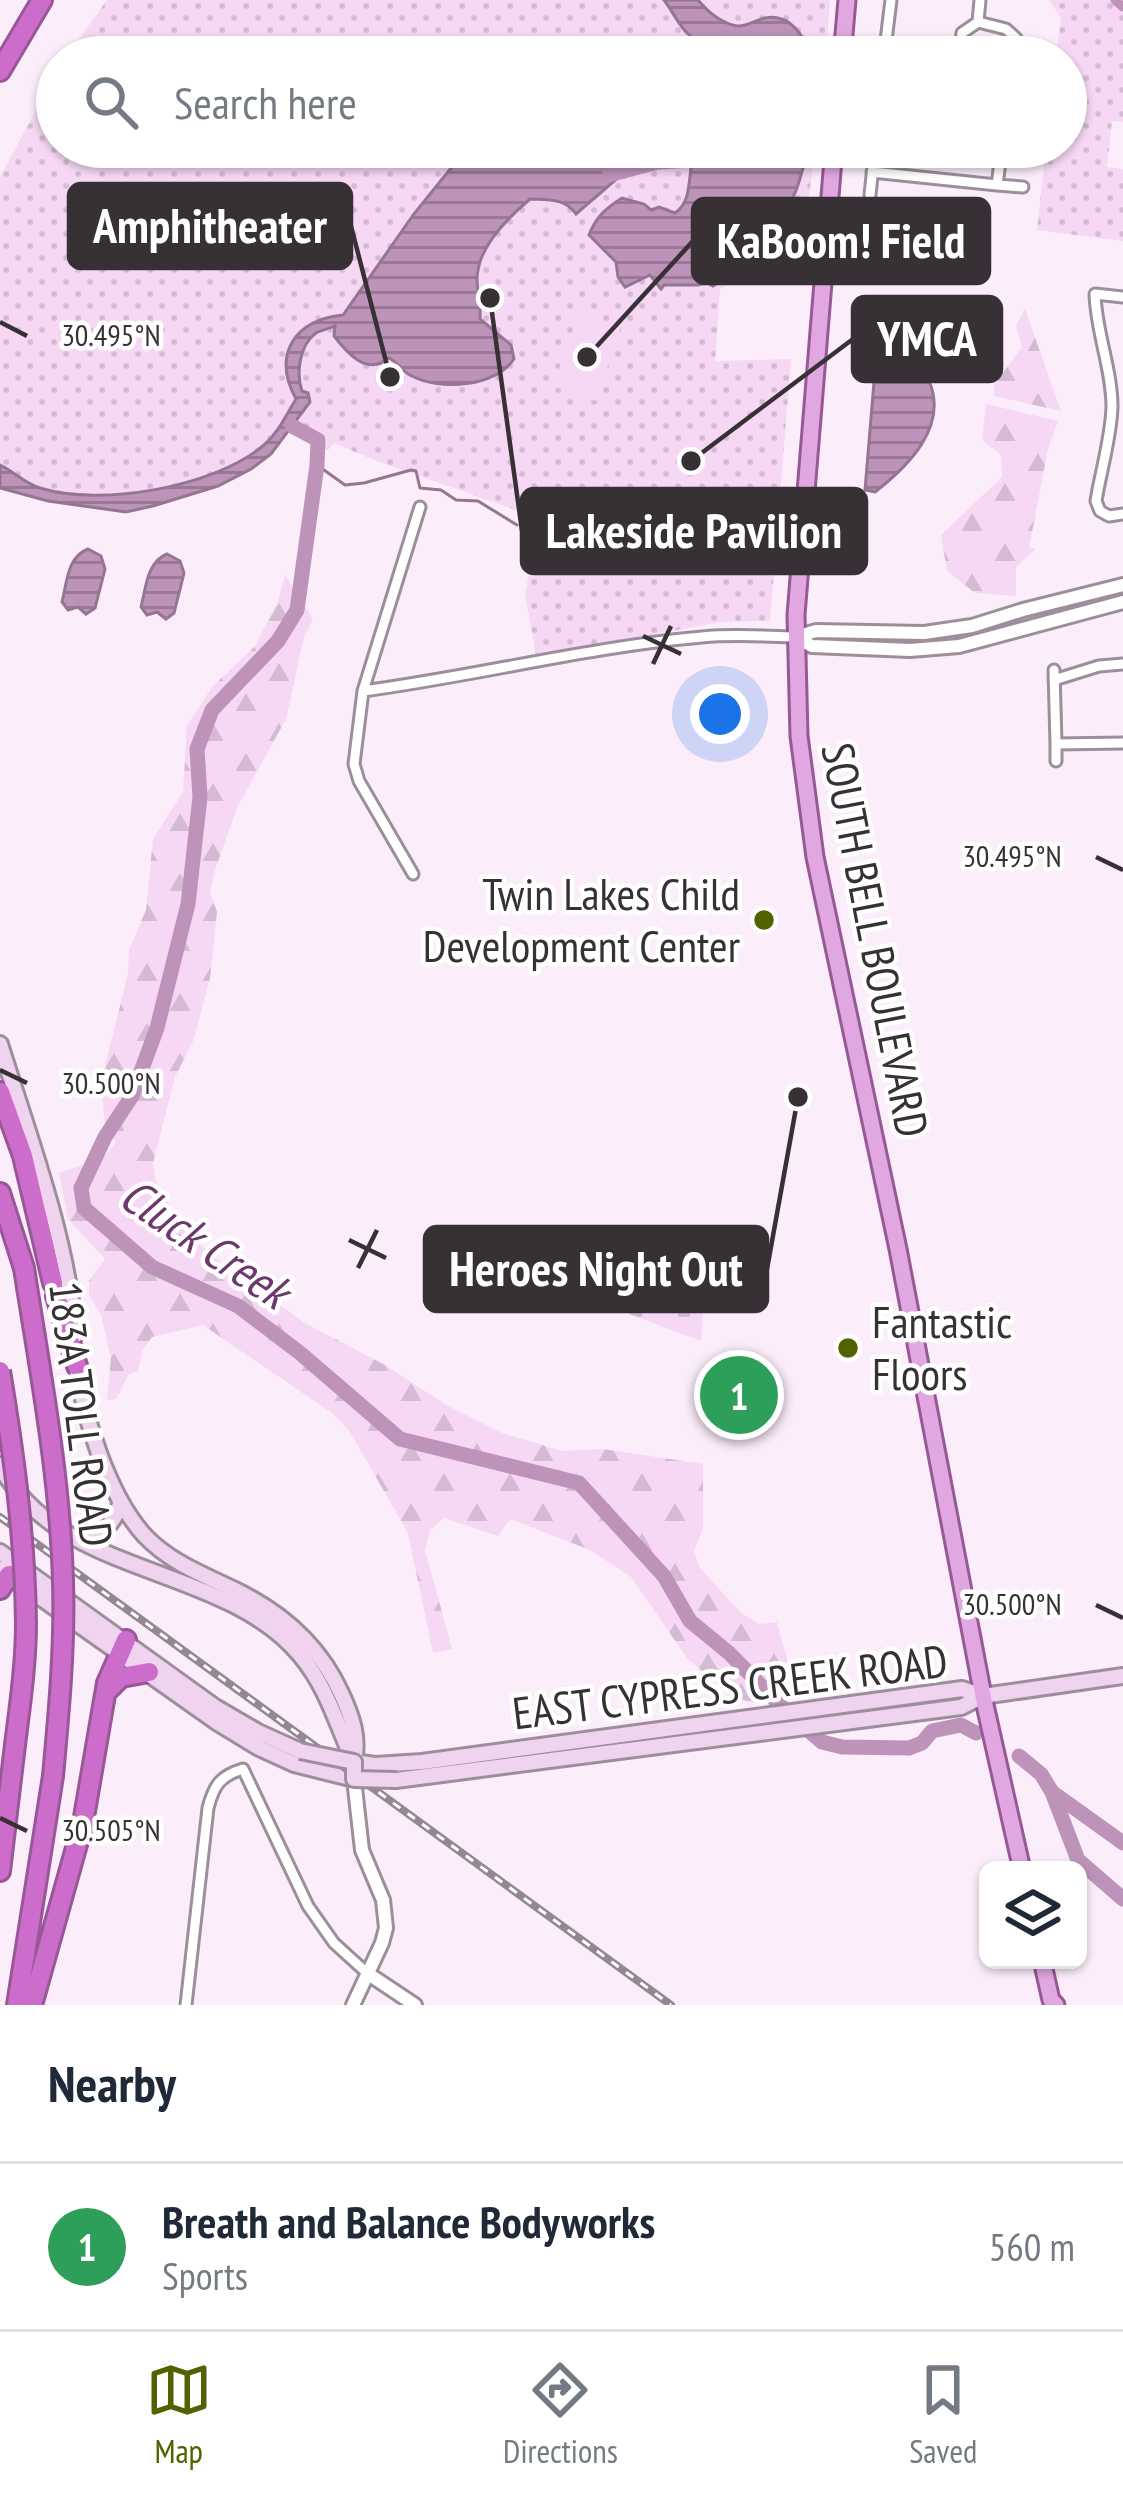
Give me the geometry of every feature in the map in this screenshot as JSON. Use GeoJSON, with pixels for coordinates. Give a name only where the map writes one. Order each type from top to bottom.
{"type":"FeatureCollection","features":[{"type":"Feature","properties":{"kind":"highway"},"geometry":{"type":"LineString","coordinates":[[0,71],[45,0]]}},
{"type":"Feature","properties":{"kind":"highway"},"geometry":{"type":"LineString","coordinates":[[0,1092],[23,1156],[76,1366]]}},
{"type":"Feature","properties":{"kind":"highway","name":"183A TOLL ROAD"},"geometry":{"type":"LineString","coordinates":[[0,1193],[24,1268],[52,1456],[63,1580],[53,1776],[17,2005]]}},
{"type":"Feature","properties":{"kind":"highway","name":"183A TOLL ROAD"},"geometry":{"type":"LineString","coordinates":[[0,1371],[19,1488],[26,1624],[0,1871]]}},
{"type":"Feature","properties":{"kind":"highway"},"geometry":{"type":"LineString","coordinates":[[32,2005],[83,1823],[107,1682],[123,1646]]}},
{"type":"Feature","properties":{"kind":"highway"},"geometry":{"type":"LineString","coordinates":[[108,1690],[121,1677],[149,1672]]}},
{"type":"Feature","properties":{"kind":"main road"},"geometry":{"type":"LineString","coordinates":[[844,36],[847,0]]}},
{"type":"Feature","properties":{"kind":"main road","name":"SOUTH BELL BOULEVARD"},"geometry":{"type":"LineString","coordinates":[[832,168],[795,637],[799,736],[815,857],[898,1249],[983,1696]]}},
{"type":"Feature","properties":{"kind":"main road"},"geometry":{"type":"LineString","coordinates":[[0,1044],[72,1298],[76,1366],[93,1430],[121,1504],[160,1550],[287,1623],[322,1657],[358,1740],[352,1752]]}},
{"type":"Feature","properties":{"kind":"main road"},"geometry":{"type":"LineString","coordinates":[[0,1465],[40,1514],[60,1530],[227,1603],[274,1630],[301,1656],[325,1691],[352,1752],[355,1785]]}},
{"type":"Feature","properties":{"kind":"main road"},"geometry":{"type":"LineString","coordinates":[[84,1543],[106,1528],[121,1504]]}},
{"type":"Feature","properties":{"kind":"main road"},"geometry":{"type":"LineString","coordinates":[[4,1569],[62,1596],[123,1646]]}},
{"type":"Feature","properties":{"kind":"main road"},"geometry":{"type":"LineString","coordinates":[[4,1569],[123,1646]]}},
{"type":"Feature","properties":{"kind":"main road","name":"EAST CYPRESS CREEK ROAD"},"geometry":{"type":"LineString","coordinates":[[123,1646],[149,1672],[259,1748],[355,1785],[668,1738],[817,1709],[962,1689],[983,1696]]}},
{"type":"Feature","properties":{"kind":"main road","name":"EAST CYPRESS CREEK ROAD"},"geometry":{"type":"LineString","coordinates":[[123,1646],[258,1732],[300,1751],[352,1752],[375,1765],[790,1728],[961,1707],[983,1696]]}},
{"type":"Feature","properties":{"kind":"main road"},"geometry":{"type":"LineString","coordinates":[[1020,1861],[983,1696],[1123,1676]]}},
{"type":"Feature","properties":{"kind":"main road"},"geometry":{"type":"LineString","coordinates":[[1044,1969],[1052,2003]]}},
{"type":"Feature","properties":{"kind":"street"},"geometry":{"type":"LineString","coordinates":[[887,36],[891,0]]}},
{"type":"Feature","properties":{"kind":"street"},"geometry":{"type":"LineString","coordinates":[[978,22],[980,0]]}},
{"type":"Feature","properties":{"kind":"street"},"geometry":{"type":"LineString","coordinates":[[962,36],[978,22],[1006,28],[1014,36]]}},
{"type":"Feature","properties":{"kind":"street"},"geometry":{"type":"LineString","coordinates":[[870,195],[872,168]]}},
{"type":"Feature","properties":{"kind":"street"},"geometry":{"type":"LineString","coordinates":[[997,185],[999,168]]}},
{"type":"Feature","properties":{"kind":"street"},"geometry":{"type":"LineString","coordinates":[[872,172],[1023,188]]}},
{"type":"Feature","properties":{"kind":"street"},"geometry":{"type":"LineString","coordinates":[[1123,297],[1095,294],[1095,320],[1112,407],[1096,501],[1108,516],[1123,514]]}},
{"type":"Feature","properties":{"kind":"street"},"geometry":{"type":"LineString","coordinates":[[413,874],[359,781],[354,764],[363,691],[420,507]]}},
{"type":"Feature","properties":{"kind":"street"},"geometry":{"type":"LineString","coordinates":[[363,691],[699,637],[924,633],[972,626],[1123,585]]}},
{"type":"Feature","properties":{"kind":"street"},"geometry":{"type":"LineString","coordinates":[[795,637],[812,646],[910,650],[959,646],[1123,602]]}},
{"type":"Feature","properties":{"kind":"street"},"geometry":{"type":"LineString","coordinates":[[1056,761],[1054,675],[1123,664]]}},
{"type":"Feature","properties":{"kind":"street"},"geometry":{"type":"LineString","coordinates":[[1056,744],[1123,743]]}},
{"type":"Feature","properties":{"kind":"street"},"geometry":{"type":"LineString","coordinates":[[186,2005],[212,1792],[218,1780],[243,1769],[308,1906],[334,1942],[415,2005]]}},
{"type":"Feature","properties":{"kind":"street"},"geometry":{"type":"LineString","coordinates":[[353,2005],[382,1943],[386,1911],[362,1850],[355,1785]]}},
{"type":"Feature","properties":{"kind":"green space"},"geometry":{"type":"Polygon","coordinates":[[[107,0],[830,0],[827,36],[81,36],[107,0]]]}},
{"type":"Feature","properties":{"kind":"green space"},"geometry":{"type":"Polygon","coordinates":[[[1049,0],[1123,0],[1123,122],[1112,121],[1107,167],[1123,169],[1123,241],[1037,230],[1044,168],[1087,168],[1087,36],[1059,36],[1061,18],[1049,0]]]}},
{"type":"Feature","properties":{"kind":"green space"},"geometry":{"type":"Polygon","coordinates":[[[36,110],[36,168],[813,168],[808,201],[771,253],[720,289],[715,361],[791,359],[770,621],[721,622],[536,656],[525,593],[541,519],[334,443],[327,450],[290,430],[277,430],[257,449],[203,477],[139,493],[76,495],[23,482],[0,465],[0,177],[36,110]]]}},
{"type":"Feature","properties":{"kind":"green space"},"geometry":{"type":"Polygon","coordinates":[[[1025,309],[1061,411],[994,396],[994,385],[1022,347],[1016,325],[1025,309]]]}},
{"type":"Feature","properties":{"kind":"green space"},"geometry":{"type":"Polygon","coordinates":[[[579,312],[621,327],[596,401],[553,386],[579,312]]]}},
{"type":"Feature","properties":{"kind":"green space"},"geometry":{"type":"Polygon","coordinates":[[[986,404],[1058,421],[1029,548],[1036,549],[1016,567],[1016,596],[975,593],[947,571],[941,535],[1002,477],[1001,455],[982,440],[986,404]]]}},
{"type":"Feature","properties":{"kind":"green space"},"geometry":{"type":"Polygon","coordinates":[[[285,575],[313,619],[304,637],[286,719],[237,808],[215,870],[210,892],[217,912],[210,978],[194,1039],[175,1077],[153,1163],[156,1181],[184,1231],[223,1264],[305,1323],[385,1365],[448,1406],[502,1433],[562,1451],[603,1449],[703,1464],[703,1528],[694,1551],[700,1568],[740,1612],[759,1624],[777,1622],[798,1699],[754,1703],[732,1697],[687,1658],[631,1577],[590,1550],[510,1519],[498,1536],[444,1518],[430,1530],[425,1550],[452,1649],[433,1653],[408,1533],[350,1432],[332,1413],[203,1325],[152,1337],[142,1351],[138,1371],[129,1374],[116,1399],[107,1400],[111,1358],[101,1315],[89,1295],[89,1281],[105,1259],[68,1219],[59,1173],[103,1158],[116,1142],[105,1125],[101,1082],[128,974],[129,950],[146,910],[153,839],[183,792],[187,726],[212,687],[255,646],[278,601],[285,575]]]}},
{"type":"Feature","properties":{"kind":"green space"},"geometry":{"type":"Polygon","coordinates":[[[509,1225],[705,1291],[701,1341],[505,1267],[509,1225]]]}},
{"type":"Feature","properties":{"kind":"shaded area"},"geometry":{"type":"Polygon","coordinates":[[[664,0],[698,0],[715,16],[737,26],[765,18],[782,19],[801,36],[691,36],[664,0]]]}},
{"type":"Feature","properties":{"kind":"shaded area"},"geometry":{"type":"Polygon","coordinates":[[[451,168],[627,168],[624,177],[576,214],[561,202],[530,199],[485,250],[477,276],[480,319],[511,345],[514,359],[494,376],[466,384],[437,384],[409,374],[389,358],[366,364],[345,350],[334,336],[335,326],[316,333],[303,352],[300,384],[310,402],[271,454],[218,486],[126,512],[48,501],[0,488],[0,465],[34,486],[94,495],[188,482],[243,460],[278,429],[296,399],[286,368],[292,342],[312,324],[343,315],[451,168]]]}},
{"type":"Feature","properties":{"kind":"shaded area"},"geometry":{"type":"Polygon","coordinates":[[[691,168],[803,168],[780,221],[750,256],[713,286],[664,285],[661,289],[650,275],[625,287],[616,262],[589,235],[592,229],[622,198],[651,210],[659,207],[675,213],[688,192],[691,168]]]}},
{"type":"Feature","properties":{"kind":"shaded area"},"geometry":{"type":"Polygon","coordinates":[[[885,331],[925,374],[934,414],[922,444],[875,492],[865,490],[878,334],[885,331]]]}},
{"type":"Feature","properties":{"kind":"shaded area"},"geometry":{"type":"Polygon","coordinates":[[[88,549],[101,556],[105,569],[95,608],[86,614],[78,607],[68,610],[62,602],[72,564],[88,549]]]}},
{"type":"Feature","properties":{"kind":"shaded area"},"geometry":{"type":"Polygon","coordinates":[[[167,554],[180,561],[184,573],[174,613],[166,619],[157,612],[147,615],[141,607],[151,569],[167,554]]]}},
{"type":"Feature","properties":{"kind":"waterway"},"geometry":{"type":"LineString","coordinates":[[1115,0],[1123,7]]}},
{"type":"Feature","properties":{"kind":"waterway"},"geometry":{"type":"LineString","coordinates":[[609,175],[635,168]]}},
{"type":"Feature","properties":{"kind":"waterway","name":"Cluck Creek"},"geometry":{"type":"LineString","coordinates":[[292,426],[318,440],[297,610],[278,641],[212,710],[197,749],[200,797],[188,904],[157,1028],[132,1096],[105,1137],[81,1188],[84,1208],[152,1267],[238,1306],[400,1439],[579,1483],[664,1576],[690,1621],[822,1742],[842,1747],[909,1748],[922,1743],[932,1731],[961,1725],[976,1733]]}},
{"type":"Feature","properties":{"kind":"waterway"},"geometry":{"type":"LineString","coordinates":[[317,465],[345,485],[416,471],[420,488],[441,490],[456,500],[478,501],[517,525]]}},
{"type":"Feature","properties":{"kind":"waterway","name":"Cluck Creek"},"geometry":{"type":"LineString","coordinates":[[1019,1756],[1041,1774],[1052,1792],[1078,1860],[1123,1899]]}},
{"type":"Feature","properties":{"kind":"waterway"},"geometry":{"type":"LineString","coordinates":[[1052,1792],[1123,1843]]}},
{"type":"Feature","properties":{"kind":"railway"},"geometry":{"type":"LineString","coordinates":[[0,1517],[671,2005]]}},
{"type":"Feature","properties":{"kind":"place","name":"Lakeside Pavilion"},"geometry":{"type":"Point","coordinates":[490,298]}},
{"type":"Feature","properties":{"kind":"place","name":"KaBoom! Field"},"geometry":{"type":"Point","coordinates":[587,357]}},
{"type":"Feature","properties":{"kind":"place","name":"Amphitheater"},"geometry":{"type":"Point","coordinates":[390,377]}},
{"type":"Feature","properties":{"kind":"place","name":"YMCA"},"geometry":{"type":"Point","coordinates":[691,461]}},
{"type":"Feature","properties":{"kind":"place","name":"Twin Lakes Child Development Center"},"geometry":{"type":"Point","coordinates":[764,920]}},
{"type":"Feature","properties":{"kind":"place","name":"Heroes Night Out"},"geometry":{"type":"Point","coordinates":[798,1097]}},
{"type":"Feature","properties":{"kind":"place","name":"Fantastic Floors"},"geometry":{"type":"Point","coordinates":[848,1348]}},
{"type":"Feature","properties":{"kind":"place","name":"Breath and Balance Bodyworks"},"geometry":{"type":"Point","coordinates":[739,1395]}}]}
